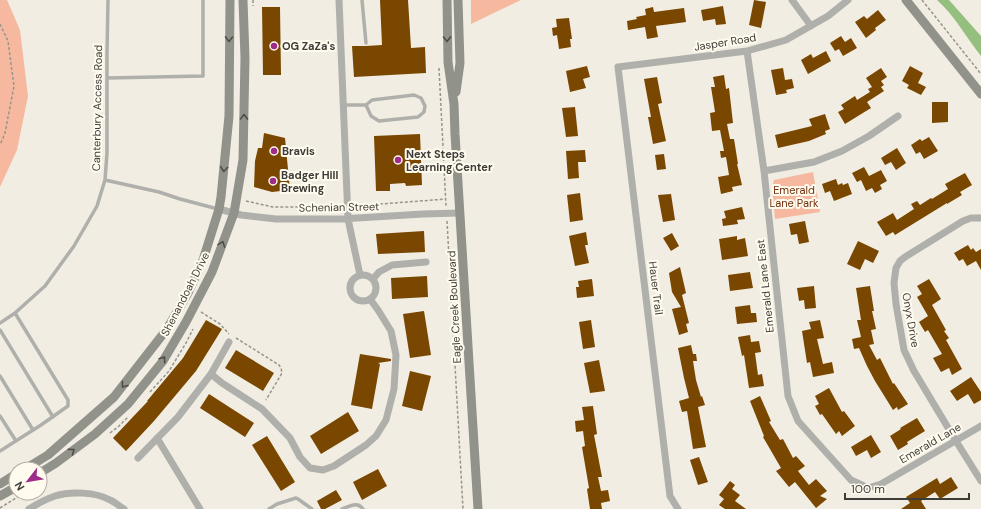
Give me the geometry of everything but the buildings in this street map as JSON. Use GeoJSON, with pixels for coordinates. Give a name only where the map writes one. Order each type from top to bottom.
{"type":"FeatureCollection","features":[{"type":"Feature","properties":{"kind":"street","name":"Shenandoah Drive"},"geometry":{"type":"LineString","coordinates":[[38,461],[48,455],[114,397],[167,329],[188,294],[203,260],[219,209],[229,116],[230,0]]}},
{"type":"Feature","properties":{"kind":"street","name":"Shenandoah Drive"},"geometry":{"type":"LineString","coordinates":[[48,468],[95,434],[128,404],[163,361],[186,322],[212,272],[234,213],[243,160],[245,58],[243,0]]}},
{"type":"Feature","properties":{"kind":"street"},"geometry":{"type":"LineString","coordinates":[[339,0],[348,219],[360,275]]}},
{"type":"Feature","properties":{"kind":"street","name":"Eagle Creek Boulevard"},"geometry":{"type":"LineString","coordinates":[[446,0],[448,62],[454,104],[476,509]]}},
{"type":"Feature","properties":{"kind":"street","name":"Eagle Creek Boulevard"},"geometry":{"type":"LineString","coordinates":[[454,104],[460,63],[458,0]]}},
{"type":"Feature","properties":{"kind":"street"},"geometry":{"type":"LineString","coordinates":[[792,0],[811,26]]}},
{"type":"Feature","properties":{"kind":"street","name":"Jasper Road"},"geometry":{"type":"LineString","coordinates":[[618,67],[747,51],[786,40],[828,16],[848,0]]}},
{"type":"Feature","properties":{"kind":"street"},"geometry":{"type":"LineString","coordinates":[[906,0],[981,94]]}},
{"type":"Feature","properties":{"kind":"street","name":"Emerald Lane East"},"geometry":{"type":"LineString","coordinates":[[747,51],[764,171],[788,396],[798,421],[851,480],[868,488]]}},
{"type":"Feature","properties":{"kind":"street","name":"Hauer Trail"},"geometry":{"type":"LineString","coordinates":[[618,67],[670,496],[678,509]]}},
{"type":"Feature","properties":{"kind":"street"},"geometry":{"type":"LineString","coordinates":[[764,171],[814,162],[842,151],[869,136],[898,116]]}},
{"type":"Feature","properties":{"kind":"street","name":"Schenian Street"},"geometry":{"type":"LineString","coordinates":[[219,209],[241,215],[276,219],[348,219],[460,213]]}},
{"type":"Feature","properties":{"kind":"street","name":"Onyx Drive"},"geometry":{"type":"LineString","coordinates":[[981,218],[970,218],[963,221],[907,255],[898,264],[894,279],[896,304],[904,350],[914,371],[981,481]]}},
{"type":"Feature","properties":{"kind":"street"},"geometry":{"type":"LineString","coordinates":[[373,279],[379,272],[392,265],[426,262]]}},
{"type":"Feature","properties":{"kind":"street"},"geometry":{"type":"LineString","coordinates":[[360,275],[365,275],[373,279],[376,287],[373,296],[370,299],[366,301],[357,300],[351,294],[350,286],[353,278],[360,275]]}},
{"type":"Feature","properties":{"kind":"street"},"geometry":{"type":"LineString","coordinates":[[210,374],[262,409],[290,438],[300,458],[310,468],[323,470],[334,466],[366,445],[376,436],[386,420],[394,389],[396,355],[391,331],[370,299]]}},
{"type":"Feature","properties":{"kind":"street"},"geometry":{"type":"LineString","coordinates":[[138,458],[178,417],[210,374],[232,340]]}},
{"type":"Feature","properties":{"kind":"street","name":"Emerald Lane"},"geometry":{"type":"LineString","coordinates":[[868,488],[882,484],[981,426]]}},
{"type":"Feature","properties":{"kind":"street"},"geometry":{"type":"LineString","coordinates":[[157,438],[200,509]]}},
{"type":"Feature","properties":{"kind":"street"},"geometry":{"type":"LineString","coordinates":[[29,509],[54,496],[66,493],[98,495],[110,499],[124,509]]}},
{"type":"Feature","properties":{"kind":"lane","name":"Canterbury Access Road"},"geometry":{"type":"LineString","coordinates":[[0,323],[15,313],[45,286],[74,246],[97,206],[105,180],[107,153],[108,0]]}},
{"type":"Feature","properties":{"kind":"lane"},"geometry":{"type":"LineString","coordinates":[[107,78],[203,76],[203,0]]}},
{"type":"Feature","properties":{"kind":"lane"},"geometry":{"type":"LineString","coordinates":[[362,0],[366,43]]}},
{"type":"Feature","properties":{"kind":"lane"},"geometry":{"type":"LineString","coordinates":[[343,106],[366,105],[372,100],[414,95],[421,98],[425,106],[424,112],[418,117],[379,120],[371,116],[366,105]]}},
{"type":"Feature","properties":{"kind":"lane"},"geometry":{"type":"LineString","coordinates":[[105,180],[158,192],[219,209]]}},
{"type":"Feature","properties":{"kind":"lane"},"geometry":{"type":"LineString","coordinates":[[0,451],[68,406],[68,400],[15,313]]}},
{"type":"Feature","properties":{"kind":"lane"},"geometry":{"type":"LineString","coordinates":[[0,330],[53,417]]}},
{"type":"Feature","properties":{"kind":"lane"},"geometry":{"type":"LineString","coordinates":[[0,376],[33,430]]}},
{"type":"Feature","properties":{"kind":"lane"},"geometry":{"type":"LineString","coordinates":[[0,416],[16,441]]}},
{"type":"Feature","properties":{"kind":"lane"},"geometry":{"type":"LineString","coordinates":[[269,509],[277,504],[296,498],[312,509]]}},
{"type":"Feature","properties":{"kind":"lane"},"geometry":{"type":"LineString","coordinates":[[342,509],[357,504],[363,509]]}},
{"type":"Feature","properties":{"kind":"path"},"geometry":{"type":"LineString","coordinates":[[922,0],[981,74]]}},
{"type":"Feature","properties":{"kind":"path"},"geometry":{"type":"LineString","coordinates":[[0,24],[8,41],[14,86],[5,133],[0,145]]}},
{"type":"Feature","properties":{"kind":"path"},"geometry":{"type":"LineString","coordinates":[[439,65],[463,509]]}},
{"type":"Feature","properties":{"kind":"path"},"geometry":{"type":"LineString","coordinates":[[201,312],[220,324],[229,334]]}},
{"type":"Feature","properties":{"kind":"path"},"geometry":{"type":"LineString","coordinates":[[232,340],[279,365],[281,368],[282,373],[266,400]]}},
{"type":"Feature","properties":{"kind":"path"},"geometry":{"type":"LineString","coordinates":[[0,508],[11,501]]}},
{"type":"Feature","properties":{"kind":"green space"},"geometry":{"type":"Polygon","coordinates":[[[0,0],[7,0],[20,30],[28,96],[17,150],[0,187],[0,0]]]}},
{"type":"Feature","properties":{"kind":"green space"},"geometry":{"type":"Polygon","coordinates":[[[471,0],[521,0],[471,24],[471,0]]]}},
{"type":"Feature","properties":{"kind":"green space","name":"Emerald Lane Park"},"geometry":{"type":"Polygon","coordinates":[[[813,172],[820,212],[775,219],[772,188],[774,180],[813,172]]]}},
{"type":"Feature","properties":{"kind":"shaded area"},"geometry":{"type":"Polygon","coordinates":[[[937,0],[949,0],[981,36],[981,56],[955,20],[937,0]]]}},
{"type":"Feature","properties":{"kind":"place","name":"OG ZaZa's"},"geometry":{"type":"Point","coordinates":[274,46]}},
{"type":"Feature","properties":{"kind":"place","name":"Bravis"},"geometry":{"type":"Point","coordinates":[274,151]}},
{"type":"Feature","properties":{"kind":"place","name":"Next Steps Learning Center"},"geometry":{"type":"Point","coordinates":[398,160]}},
{"type":"Feature","properties":{"kind":"place","name":"Badger Hill Brewing"},"geometry":{"type":"Point","coordinates":[273,181]}}]}
